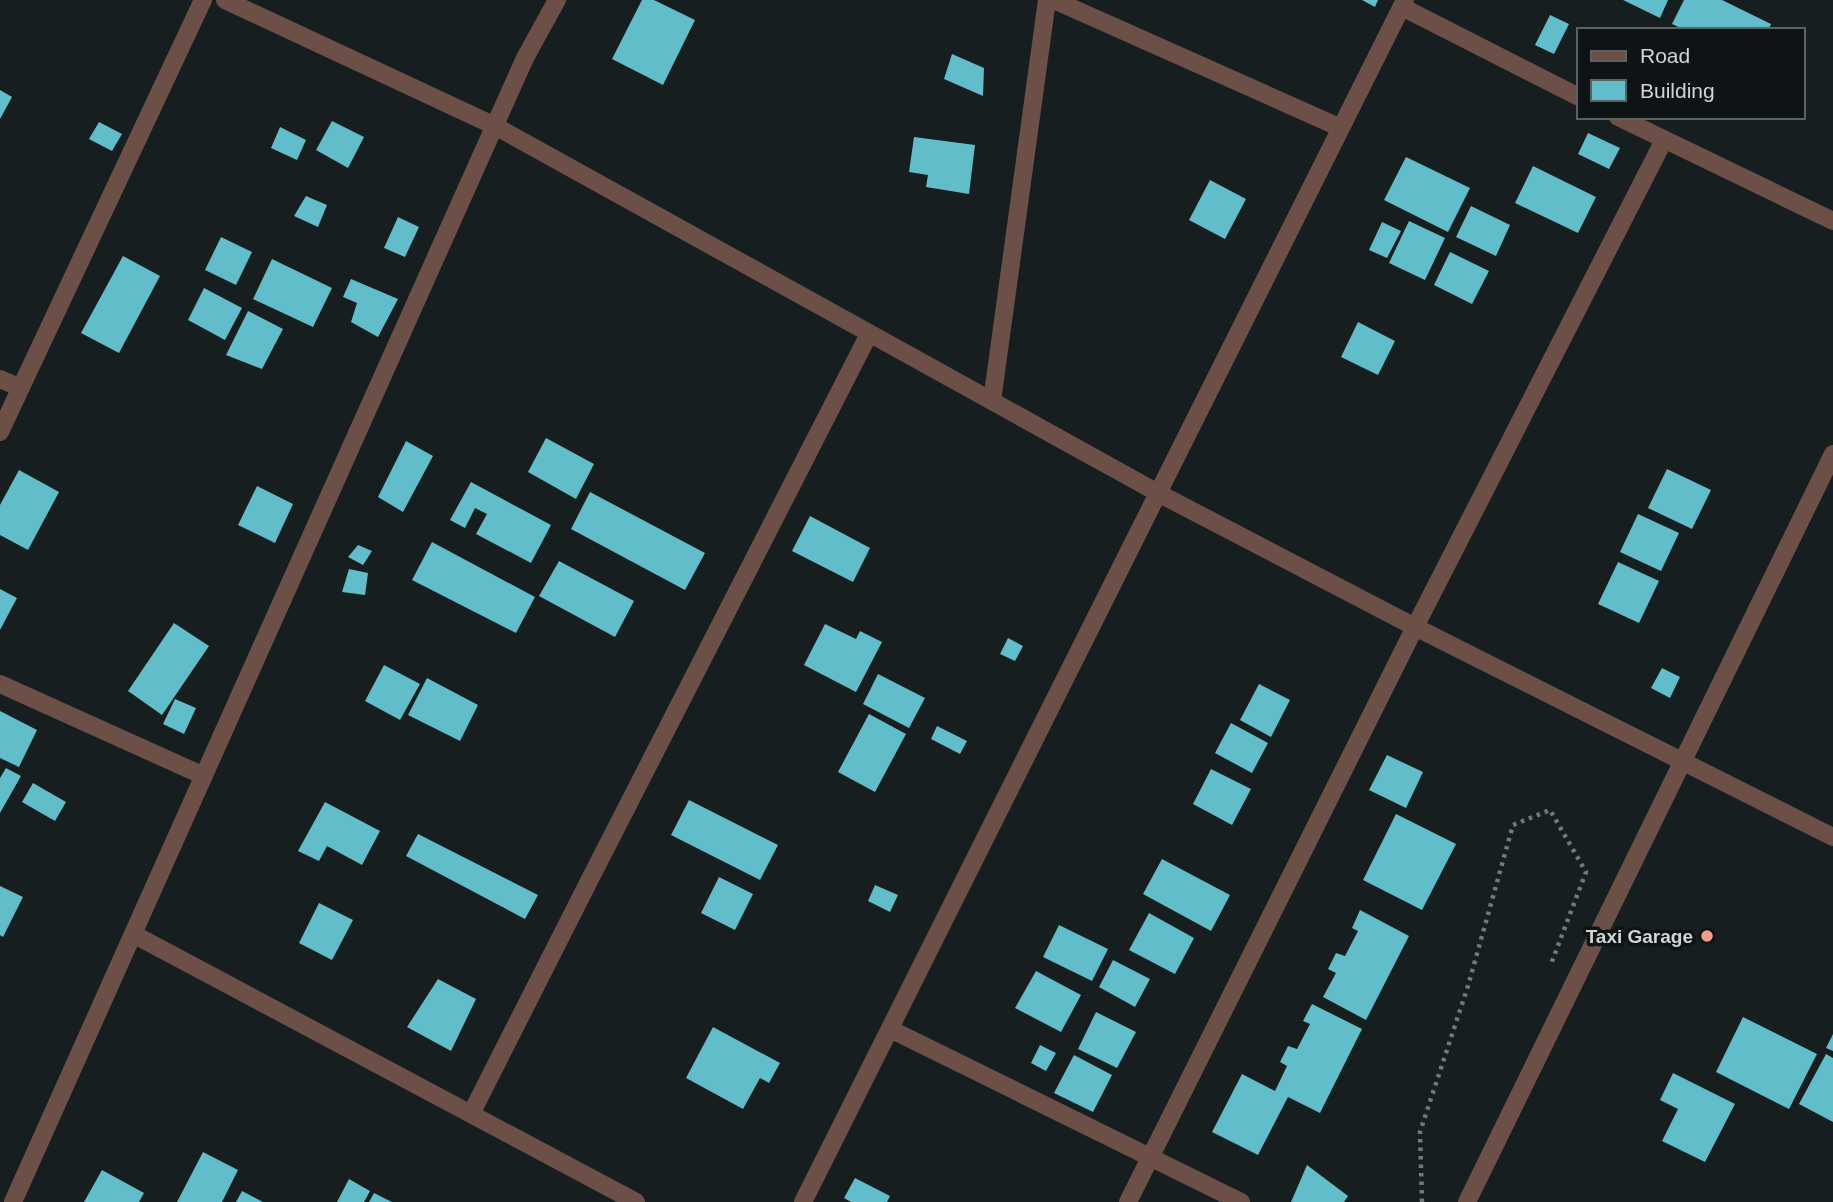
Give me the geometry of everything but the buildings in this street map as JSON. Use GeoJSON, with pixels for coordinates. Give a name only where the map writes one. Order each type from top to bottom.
{"type":"FeatureCollection","features":[{"type":"Feature","properties":{"kind":"street"},"geometry":{"type":"LineString","coordinates":[[0,432],[203,0]]}},
{"type":"Feature","properties":{"kind":"street"},"geometry":{"type":"LineString","coordinates":[[225,0],[495,126],[1158,493],[1833,837]]}},
{"type":"Feature","properties":{"kind":"street"},"geometry":{"type":"LineString","coordinates":[[13,1202],[525,58],[557,0]]}},
{"type":"Feature","properties":{"kind":"street"},"geometry":{"type":"LineString","coordinates":[[992,401],[1046,0]]}},
{"type":"Feature","properties":{"kind":"street"},"geometry":{"type":"LineString","coordinates":[[1054,0],[1341,128]]}},
{"type":"Feature","properties":{"kind":"street"},"geometry":{"type":"LineString","coordinates":[[803,1202],[1403,3],[1577,96]]}},
{"type":"Feature","properties":{"kind":"street"},"geometry":{"type":"LineString","coordinates":[[1622,119],[1833,221]]}},
{"type":"Feature","properties":{"kind":"street"},"geometry":{"type":"LineString","coordinates":[[1128,1202],[1415,626],[1664,141]]}},
{"type":"Feature","properties":{"kind":"street"},"geometry":{"type":"LineString","coordinates":[[471,1114],[869,334]]}},
{"type":"Feature","properties":{"kind":"street"},"geometry":{"type":"LineString","coordinates":[[0,379],[21,388]]}},
{"type":"Feature","properties":{"kind":"street"},"geometry":{"type":"LineString","coordinates":[[1468,1202],[1833,454]]}},
{"type":"Feature","properties":{"kind":"street"},"geometry":{"type":"LineString","coordinates":[[0,684],[204,776]]}},
{"type":"Feature","properties":{"kind":"street"},"geometry":{"type":"LineString","coordinates":[[133,934],[636,1202]]}},
{"type":"Feature","properties":{"kind":"street"},"geometry":{"type":"LineString","coordinates":[[890,1029],[1241,1202]]}},
{"type":"Feature","properties":{"kind":"path"},"geometry":{"type":"LineString","coordinates":[[1422,1202],[1420,1132],[1468,986],[1513,825],[1550,810],[1586,872],[1550,967]]}},
{"type":"Feature","properties":{"kind":"place","name":"Taxi Garage"},"geometry":{"type":"Point","coordinates":[1707,936]}}]}
